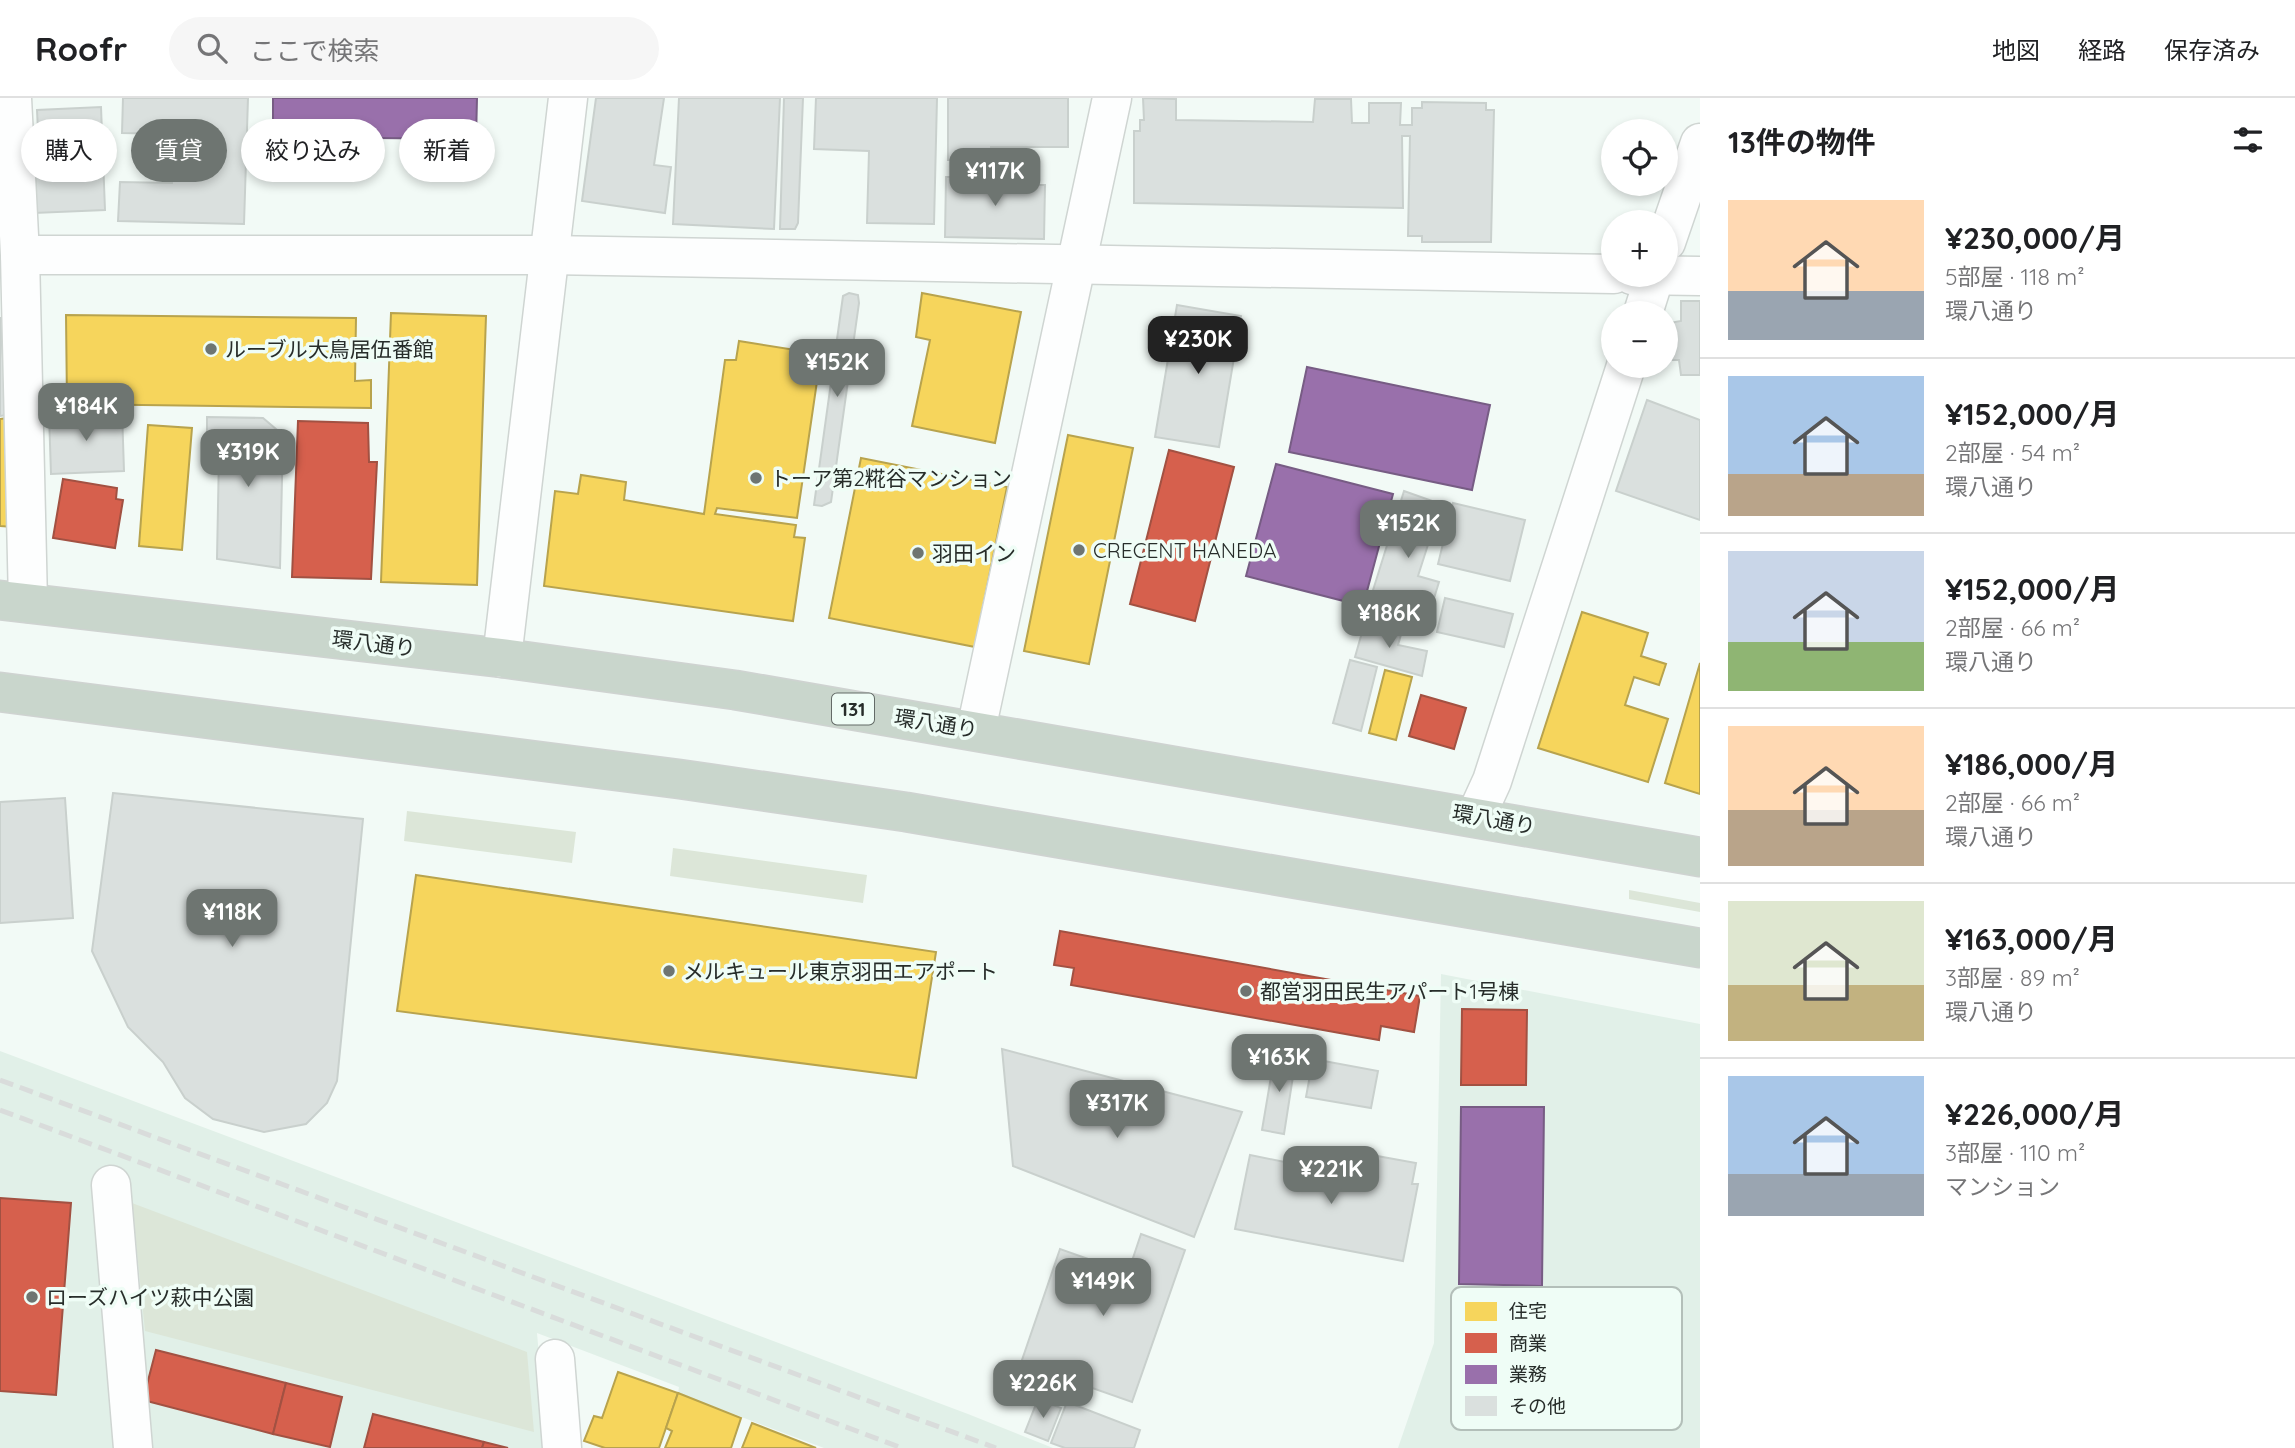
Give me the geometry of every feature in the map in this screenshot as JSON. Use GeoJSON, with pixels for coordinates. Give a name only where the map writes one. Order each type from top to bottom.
{"type":"FeatureCollection","features":[{"type":"Feature","properties":{"kind":"highway","name":"環八通り"},"geometry":{"type":"LineString","coordinates":[[14,601],[502,658],[735,690],[1476,816],[1700,857]]}},
{"type":"Feature","properties":{"kind":"highway"},"geometry":{"type":"LineString","coordinates":[[0,692],[678,779],[893,810],[1700,948]]}},
{"type":"Feature","properties":{"kind":"street"},"geometry":{"type":"LineString","coordinates":[[12,98],[20,256],[14,601]]}},
{"type":"Feature","properties":{"kind":"street"},"geometry":{"type":"LineString","coordinates":[[502,658],[568,98]]}},
{"type":"Feature","properties":{"kind":"street"},"geometry":{"type":"LineString","coordinates":[[976,730],[1078,267],[1112,98]]}},
{"type":"Feature","properties":{"kind":"street"},"geometry":{"type":"LineString","coordinates":[[1677,210],[1700,143]]}},
{"type":"Feature","properties":{"kind":"street"},"geometry":{"type":"LineString","coordinates":[[20,256],[548,256],[1601,274]]}},
{"type":"Feature","properties":{"kind":"street"},"geometry":{"type":"LineString","coordinates":[[1678,276],[1700,276]]}},
{"type":"Feature","properties":{"kind":"street"},"geometry":{"type":"LineString","coordinates":[[1476,816],[1492,781],[1622,378]]}},
{"type":"Feature","properties":{"kind":"street"},"geometry":{"type":"LineString","coordinates":[[111,1185],[133,1448]]}},
{"type":"Feature","properties":{"kind":"street"},"geometry":{"type":"LineString","coordinates":[[555,1359],[562,1448]]}},
{"type":"Feature","properties":{"kind":"shaded area"},"geometry":{"type":"Polygon","coordinates":[[[1441,974],[1700,1024],[1700,1448],[1398,1448],[1434,1343],[1441,974]]]}},
{"type":"Feature","properties":{"kind":"shaded area"},"geometry":{"type":"Polygon","coordinates":[[[0,1051],[1053,1448],[824,1448],[678,1393],[679,1387],[537,1333],[547,1448],[0,1448],[0,1051]]]}},
{"type":"Feature","properties":{"kind":"green space"},"geometry":{"type":"Polygon","coordinates":[[[407,811],[576,832],[572,863],[404,841],[407,811]]]}},
{"type":"Feature","properties":{"kind":"green space"},"geometry":{"type":"Polygon","coordinates":[[[673,848],[867,875],[863,903],[670,876],[673,848]]]}},
{"type":"Feature","properties":{"kind":"green space"},"geometry":{"type":"Polygon","coordinates":[[[1629,890],[1700,903],[1700,912],[1629,899],[1629,890]]]}},
{"type":"Feature","properties":{"kind":"green space"},"geometry":{"type":"Polygon","coordinates":[[[132,1203],[527,1352],[534,1432],[145,1331],[132,1203]]]}},
{"type":"Feature","properties":{"kind":"building: 住宅"},"geometry":{"type":"Polygon","coordinates":[[[922,293],[1021,312],[995,443],[912,426],[930,340],[916,337],[922,293]]]}},
{"type":"Feature","properties":{"kind":"building: 住宅"},"geometry":{"type":"Polygon","coordinates":[[[391,313],[486,316],[477,585],[381,582],[391,313]]]}},
{"type":"Feature","properties":{"kind":"building: 住宅","name":"ルーブル大鳥居伍番館"},"geometry":{"type":"Polygon","coordinates":[[[66,315],[356,318],[355,381],[371,380],[371,408],[67,404],[66,315]]]}},
{"type":"Feature","properties":{"kind":"building: 住宅","name":"トーア第2糀谷マンション"},"geometry":{"type":"Polygon","coordinates":[[[739,341],[821,354],[797,518],[717,508],[715,514],[796,525],[794,537],[805,538],[793,621],[544,586],[555,491],[578,494],[581,475],[626,482],[624,500],[704,514],[725,360],[736,360],[739,341]]]}},
{"type":"Feature","properties":{"kind":"building: 住宅"},"geometry":{"type":"Polygon","coordinates":[[[8,418],[13,527],[0,526],[0,419],[8,418]]]}},
{"type":"Feature","properties":{"kind":"building: 住宅"},"geometry":{"type":"Polygon","coordinates":[[[148,425],[192,428],[182,550],[139,546],[148,425]]]}},
{"type":"Feature","properties":{"kind":"building: 住宅","name":"CRECENT HANEDA"},"geometry":{"type":"Polygon","coordinates":[[[1068,435],[1133,448],[1089,664],[1024,651],[1068,435]]]}},
{"type":"Feature","properties":{"kind":"building: 住宅"},"geometry":{"type":"Polygon","coordinates":[[[861,458],[1007,487],[975,647],[829,618],[861,458]]]}},
{"type":"Feature","properties":{"kind":"building: 住宅"},"geometry":{"type":"Polygon","coordinates":[[[1582,612],[1648,633],[1641,656],[1666,664],[1659,685],[1634,677],[1625,705],[1668,719],[1648,782],[1538,748],[1582,612]]]}},
{"type":"Feature","properties":{"kind":"building: 住宅"},"geometry":{"type":"Polygon","coordinates":[[[1700,663],[1700,794],[1665,783],[1700,663]]]}},
{"type":"Feature","properties":{"kind":"building: 住宅"},"geometry":{"type":"Polygon","coordinates":[[[1385,670],[1412,677],[1396,740],[1369,733],[1385,670]]]}},
{"type":"Feature","properties":{"kind":"building: 住宅"},"geometry":{"type":"Polygon","coordinates":[[[416,875],[936,952],[916,1078],[397,1011],[416,875]]]}},
{"type":"Feature","properties":{"kind":"building: 住宅"},"geometry":{"type":"Polygon","coordinates":[[[618,1372],[678,1393],[659,1448],[605,1448],[584,1441],[594,1416],[602,1418],[618,1372]]]}},
{"type":"Feature","properties":{"kind":"building: 住宅"},"geometry":{"type":"Polygon","coordinates":[[[678,1393],[741,1418],[731,1448],[665,1448],[672,1431],[666,1428],[678,1393]]]}},
{"type":"Feature","properties":{"kind":"building: 住宅"},"geometry":{"type":"Polygon","coordinates":[[[752,1423],[816,1448],[742,1448],[752,1423]]]}},
{"type":"Feature","properties":{"kind":"building: 商業"},"geometry":{"type":"Polygon","coordinates":[[[298,421],[368,423],[369,462],[377,462],[371,579],[292,577],[298,421]]]}},
{"type":"Feature","properties":{"kind":"building: 商業"},"geometry":{"type":"Polygon","coordinates":[[[1169,450],[1234,467],[1195,621],[1130,604],[1169,450]]]}},
{"type":"Feature","properties":{"kind":"building: 商業"},"geometry":{"type":"Polygon","coordinates":[[[63,479],[117,488],[116,499],[123,500],[115,548],[53,538],[63,479]]]}},
{"type":"Feature","properties":{"kind":"building: 商業"},"geometry":{"type":"Polygon","coordinates":[[[1421,695],[1466,708],[1454,749],[1409,736],[1421,695]]]}},
{"type":"Feature","properties":{"kind":"building: 商業","name":"都営羽田民生アパート1号棟"},"geometry":{"type":"Polygon","coordinates":[[[1060,931],[1420,996],[1414,1032],[1381,1026],[1379,1040],[1071,985],[1074,968],[1054,965],[1060,931]]]}},
{"type":"Feature","properties":{"kind":"building: 商業"},"geometry":{"type":"Polygon","coordinates":[[[1462,1009],[1527,1010],[1526,1085],[1461,1085],[1462,1009]]]}},
{"type":"Feature","properties":{"kind":"building: 商業","name":"ローズハイツ萩中公園"},"geometry":{"type":"Polygon","coordinates":[[[0,1198],[71,1203],[56,1395],[0,1391],[0,1198]]]}},
{"type":"Feature","properties":{"kind":"building: 商業"},"geometry":{"type":"Polygon","coordinates":[[[156,1350],[286,1383],[273,1434],[143,1400],[156,1350]]]}},
{"type":"Feature","properties":{"kind":"building: 商業"},"geometry":{"type":"Polygon","coordinates":[[[286,1383],[342,1397],[330,1447],[273,1434],[286,1383]]]}},
{"type":"Feature","properties":{"kind":"building: 商業"},"geometry":{"type":"Polygon","coordinates":[[[373,1414],[484,1442],[482,1448],[364,1448],[373,1414]]]}},
{"type":"Feature","properties":{"kind":"building: 商業"},"geometry":{"type":"Polygon","coordinates":[[[484,1442],[508,1448],[482,1448],[484,1442]]]}},
{"type":"Feature","properties":{"kind":"building: 業務"},"geometry":{"type":"Polygon","coordinates":[[[273,98],[477,98],[476,119],[399,119],[399,138],[385,138],[385,119],[273,119],[273,98]]]}},
{"type":"Feature","properties":{"kind":"building: 業務"},"geometry":{"type":"Polygon","coordinates":[[[1307,367],[1490,405],[1472,490],[1289,452],[1307,367]]]}},
{"type":"Feature","properties":{"kind":"building: 業務"},"geometry":{"type":"Polygon","coordinates":[[[1276,464],[1393,494],[1363,606],[1246,576],[1276,464]]]}},
{"type":"Feature","properties":{"kind":"building: 業務"},"geometry":{"type":"Polygon","coordinates":[[[1461,1107],[1544,1107],[1542,1286],[1459,1284],[1461,1107]]]}},
{"type":"Feature","properties":{"kind":"building: その他"},"geometry":{"type":"Polygon","coordinates":[[[123,98],[248,98],[247,119],[241,119],[241,182],[245,182],[244,224],[118,221],[120,182],[227,182],[227,119],[131,119],[131,133],[122,133],[123,98]]]}},
{"type":"Feature","properties":{"kind":"building: その他"},"geometry":{"type":"Polygon","coordinates":[[[596,98],[664,98],[654,165],[671,167],[665,213],[582,201],[596,98]]]}},
{"type":"Feature","properties":{"kind":"building: その他"},"geometry":{"type":"Polygon","coordinates":[[[679,98],[780,98],[774,229],[673,224],[679,98]]]}},
{"type":"Feature","properties":{"kind":"building: その他"},"geometry":{"type":"Polygon","coordinates":[[[784,98],[803,98],[798,223],[795,229],[780,229],[784,98]]]}},
{"type":"Feature","properties":{"kind":"building: その他"},"geometry":{"type":"Polygon","coordinates":[[[816,98],[937,98],[934,224],[867,223],[869,151],[814,149],[816,98]]]}},
{"type":"Feature","properties":{"kind":"building: その他"},"geometry":{"type":"Polygon","coordinates":[[[948,98],[1068,98],[1068,147],[991,147],[991,160],[948,160],[948,98]]]}},
{"type":"Feature","properties":{"kind":"building: その他"},"geometry":{"type":"Polygon","coordinates":[[[1143,98],[1176,99],[1176,120],[1313,122],[1315,99],[1351,99],[1352,123],[1369,123],[1369,103],[1401,103],[1400,125],[1412,125],[1412,108],[1422,108],[1422,102],[1486,103],[1486,110],[1494,110],[1491,242],[1422,242],[1422,236],[1408,236],[1410,136],[1402,136],[1403,208],[1134,203],[1134,131],[1140,131],[1140,120],[1144,120],[1143,98]]]}},
{"type":"Feature","properties":{"kind":"building: その他"},"geometry":{"type":"Polygon","coordinates":[[[101,107],[101,119],[37,119],[37,110],[101,107]]]}},
{"type":"Feature","properties":{"kind":"building: その他"},"geometry":{"type":"Polygon","coordinates":[[[946,177],[1031,177],[1033,185],[1045,185],[1044,239],[945,237],[946,177]]]}},
{"type":"Feature","properties":{"kind":"building: その他"},"geometry":{"type":"Polygon","coordinates":[[[33,182],[104,182],[105,210],[34,213],[33,182]]]}},
{"type":"Feature","properties":{"kind":"building: その他"},"geometry":{"type":"Polygon","coordinates":[[[849,293],[858,295],[859,303],[831,502],[822,506],[814,505],[843,296],[849,293]]]}},
{"type":"Feature","properties":{"kind":"building: その他"},"geometry":{"type":"Polygon","coordinates":[[[1681,301],[1700,301],[1700,375],[1681,375],[1678,360],[1678,322],[1681,321],[1681,301]]]}},
{"type":"Feature","properties":{"kind":"building: その他"},"geometry":{"type":"Polygon","coordinates":[[[1177,305],[1241,316],[1219,447],[1155,437],[1177,305]]]}},
{"type":"Feature","properties":{"kind":"building: その他"},"geometry":{"type":"Polygon","coordinates":[[[0,317],[7,415],[0,416],[0,317]]]}},
{"type":"Feature","properties":{"kind":"building: その他"},"geometry":{"type":"Polygon","coordinates":[[[1647,400],[1700,420],[1700,520],[1616,491],[1647,400]]]}},
{"type":"Feature","properties":{"kind":"building: その他"},"geometry":{"type":"Polygon","coordinates":[[[122,411],[124,471],[51,474],[49,414],[122,411]]]}},
{"type":"Feature","properties":{"kind":"building: その他"},"geometry":{"type":"Polygon","coordinates":[[[207,417],[263,418],[283,435],[280,568],[217,559],[219,454],[207,454],[207,417]]]}},
{"type":"Feature","properties":{"kind":"building: その他"},"geometry":{"type":"Polygon","coordinates":[[[1404,491],[1441,504],[1418,576],[1439,582],[1427,621],[1369,603],[1404,491]]]}},
{"type":"Feature","properties":{"kind":"building: その他"},"geometry":{"type":"Polygon","coordinates":[[[1453,503],[1525,520],[1510,581],[1438,564],[1453,503]]]}},
{"type":"Feature","properties":{"kind":"building: その他"},"geometry":{"type":"Polygon","coordinates":[[[1445,598],[1513,614],[1504,647],[1437,632],[1445,598]]]}},
{"type":"Feature","properties":{"kind":"building: その他"},"geometry":{"type":"Polygon","coordinates":[[[1365,622],[1402,631],[1398,645],[1427,651],[1422,676],[1355,657],[1365,622]]]}},
{"type":"Feature","properties":{"kind":"building: その他"},"geometry":{"type":"Polygon","coordinates":[[[1350,660],[1377,667],[1361,731],[1333,723],[1350,660]]]}},
{"type":"Feature","properties":{"kind":"building: その他"},"geometry":{"type":"Polygon","coordinates":[[[113,793],[363,819],[337,1081],[327,1103],[306,1124],[264,1132],[213,1119],[185,1098],[163,1062],[128,1027],[92,951],[113,793]]]}},
{"type":"Feature","properties":{"kind":"building: その他"},"geometry":{"type":"Polygon","coordinates":[[[65,798],[73,918],[0,923],[0,802],[65,798]]]}},
{"type":"Feature","properties":{"kind":"building: その他"},"geometry":{"type":"Polygon","coordinates":[[[1002,1049],[1242,1112],[1194,1237],[1013,1166],[1002,1049]]]}},
{"type":"Feature","properties":{"kind":"building: その他"},"geometry":{"type":"Polygon","coordinates":[[[1275,1053],[1296,1057],[1284,1134],[1262,1130],[1275,1053]]]}},
{"type":"Feature","properties":{"kind":"building: その他"},"geometry":{"type":"Polygon","coordinates":[[[1313,1059],[1378,1071],[1371,1108],[1306,1097],[1313,1059]]]}},
{"type":"Feature","properties":{"kind":"building: その他"},"geometry":{"type":"Polygon","coordinates":[[[1250,1155],[1373,1180],[1377,1156],[1416,1163],[1412,1184],[1418,1184],[1403,1261],[1235,1229],[1250,1155]]]}},
{"type":"Feature","properties":{"kind":"building: その他"},"geometry":{"type":"Polygon","coordinates":[[[1141,1234],[1185,1250],[1132,1402],[1021,1363],[1060,1249],[1128,1273],[1141,1234]]]}},
{"type":"Feature","properties":{"kind":"building: その他"},"geometry":{"type":"Polygon","coordinates":[[[1038,1399],[1061,1408],[1048,1441],[1025,1432],[1038,1399]]]}},
{"type":"Feature","properties":{"kind":"building: その他"},"geometry":{"type":"Polygon","coordinates":[[[1067,1402],[1140,1430],[1134,1448],[1065,1448],[1051,1443],[1067,1402]]]}},
{"type":"Feature","properties":{"kind":"railway"},"geometry":{"type":"LineString","coordinates":[[0,1080],[996,1448]]}},
{"type":"Feature","properties":{"kind":"railway"},"geometry":{"type":"LineString","coordinates":[[0,1110],[902,1448]]}},
{"type":"Feature","properties":{"kind":"place","name":"ルーブル大鳥居伍番館"},"geometry":{"type":"Point","coordinates":[211,349]}},
{"type":"Feature","properties":{"kind":"place","name":"トーア第2糀谷マンション"},"geometry":{"type":"Point","coordinates":[756,478]}},
{"type":"Feature","properties":{"kind":"place","name":"CRECENT HANEDA"},"geometry":{"type":"Point","coordinates":[1079,550]}},
{"type":"Feature","properties":{"kind":"place","name":"羽田イン"},"geometry":{"type":"Point","coordinates":[918,553]}},
{"type":"Feature","properties":{"kind":"place","name":"メルキュール東京羽田エアポート"},"geometry":{"type":"Point","coordinates":[669,971]}},
{"type":"Feature","properties":{"kind":"place","name":"都営羽田民生アパート1号棟"},"geometry":{"type":"Point","coordinates":[1246,991]}},
{"type":"Feature","properties":{"kind":"place","name":"ローズハイツ萩中公園"},"geometry":{"type":"Point","coordinates":[32,1297]}}]}
